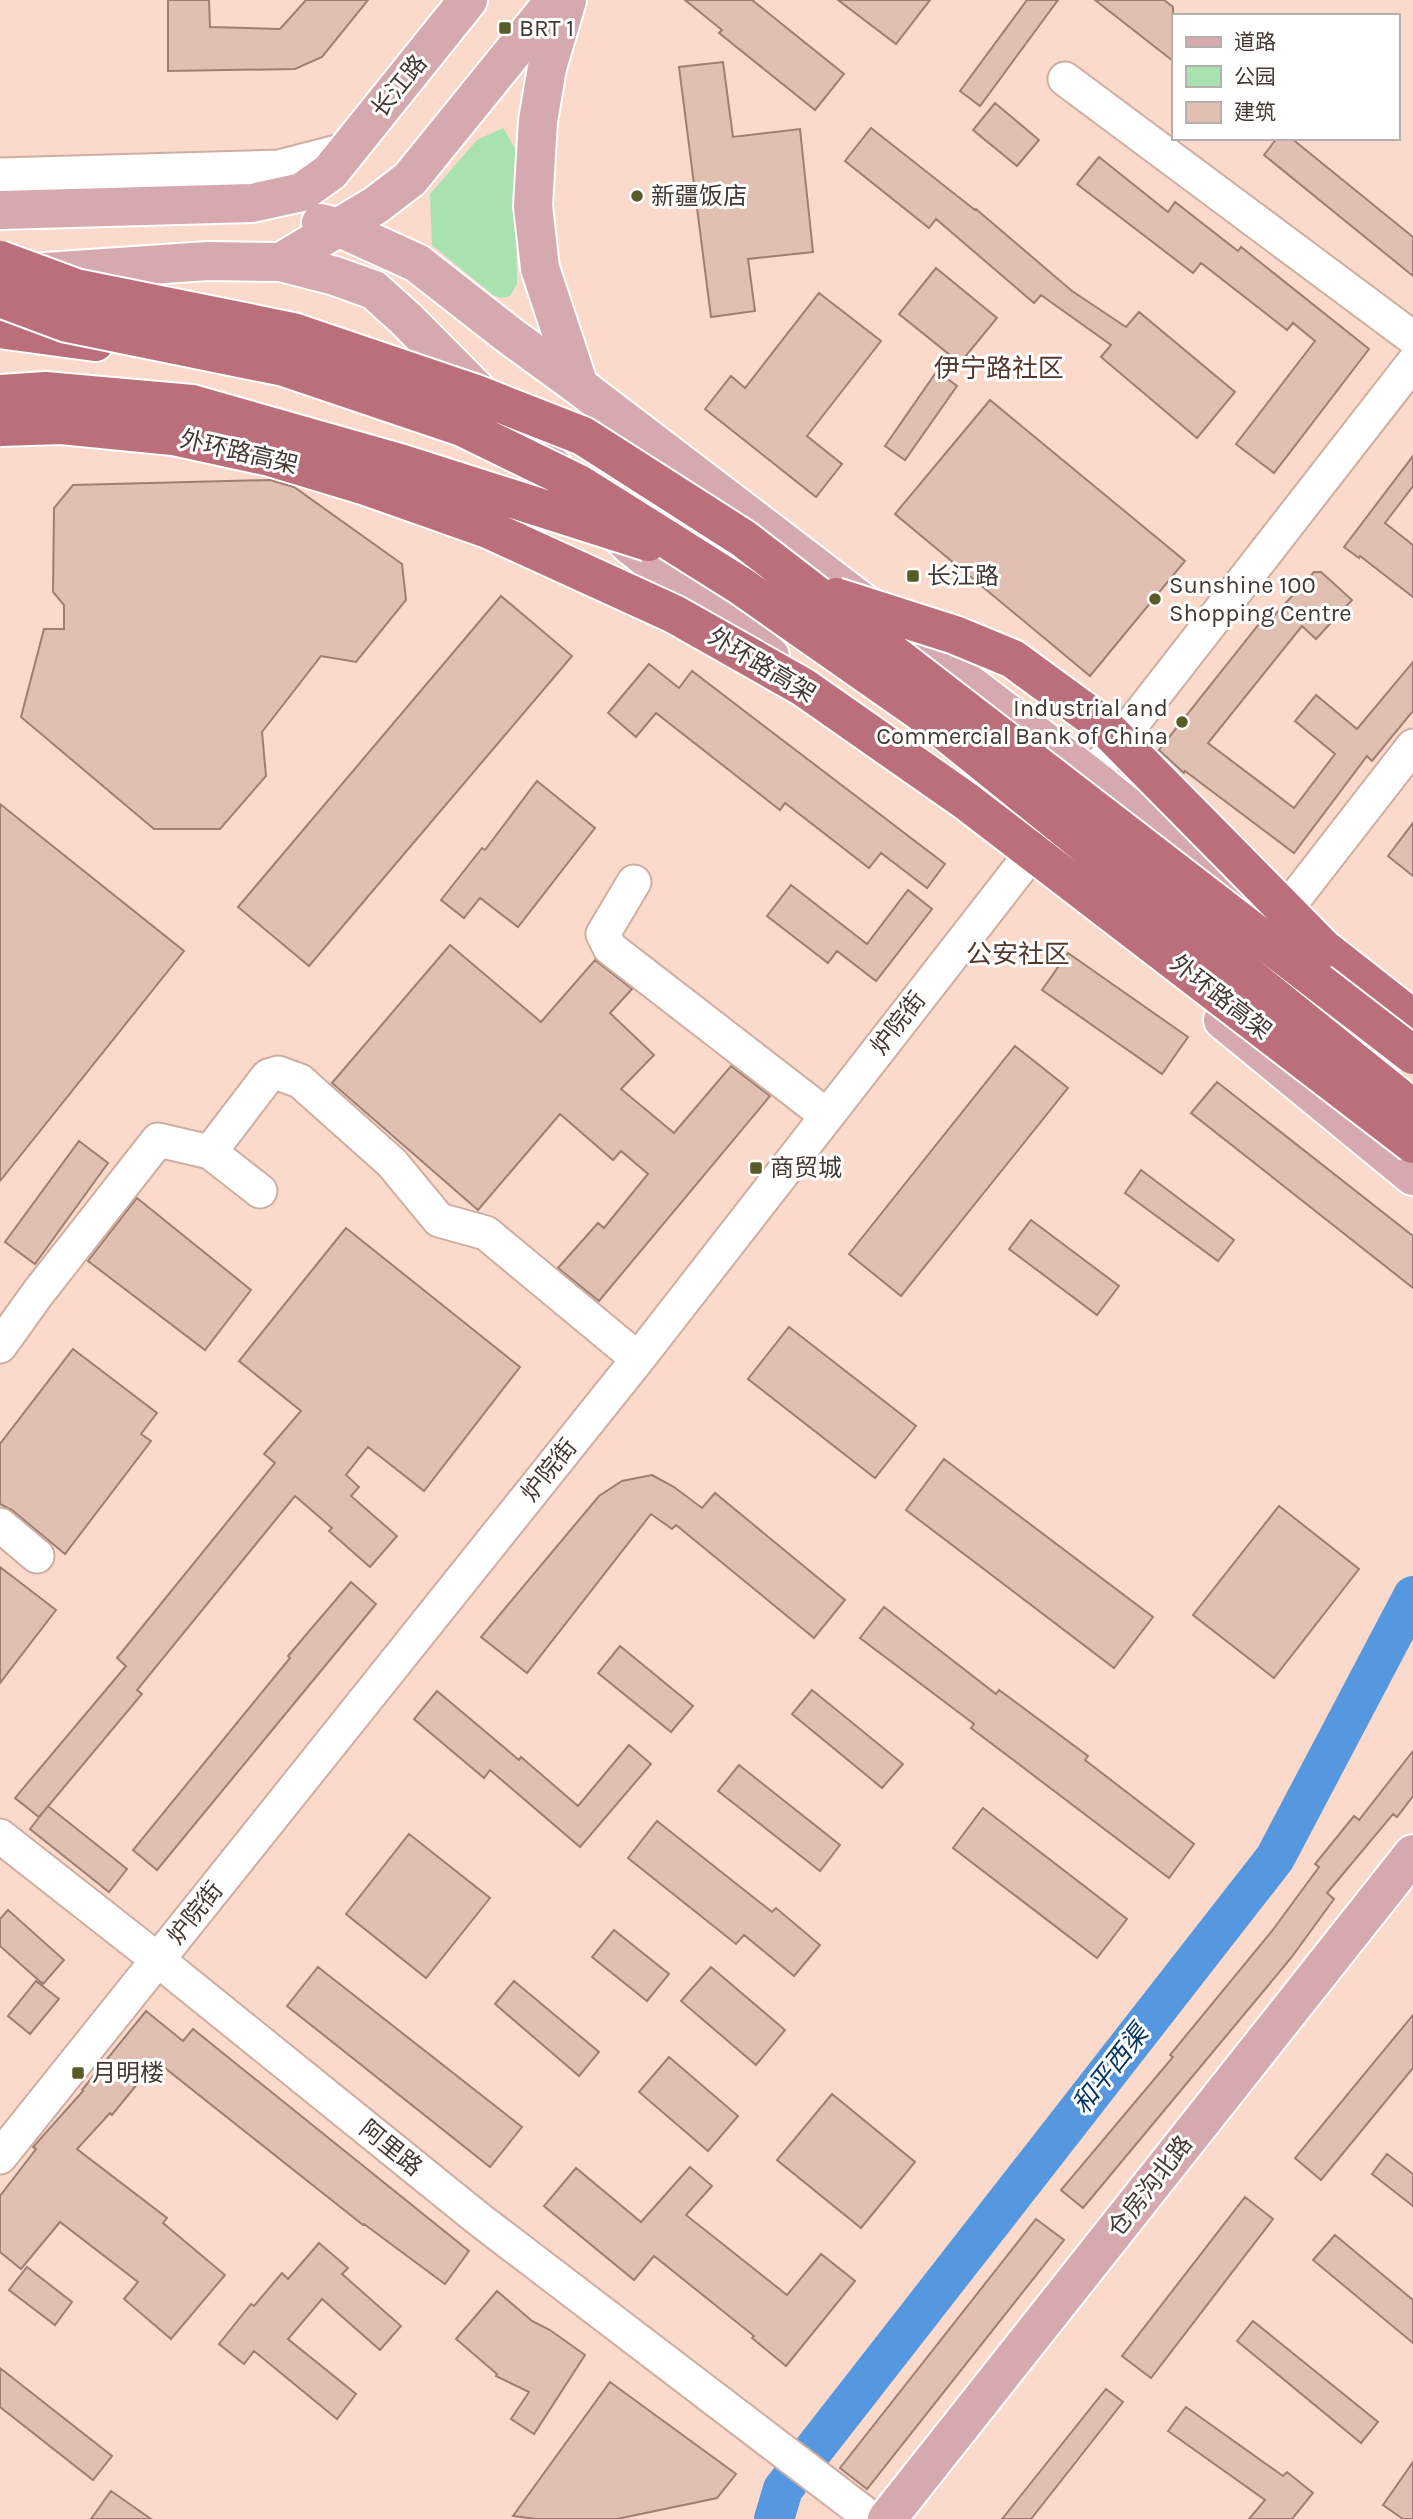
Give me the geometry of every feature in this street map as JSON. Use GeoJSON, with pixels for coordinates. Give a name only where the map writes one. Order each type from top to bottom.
{"type":"FeatureCollection","features":[{"type":"Feature","properties":{"kind":"highway"},"geometry":{"type":"LineString","coordinates":[[0,260],[76,288],[293,332],[476,394],[583,436],[744,539],[1413,1055]]}},
{"type":"Feature","properties":{"kind":"highway"},"geometry":{"type":"LineString","coordinates":[[0,298],[67,323],[284,367],[462,427],[579,484],[741,586],[921,712],[1413,1109]]}},
{"type":"Feature","properties":{"kind":"highway"},"geometry":{"type":"LineString","coordinates":[[0,329],[284,367]]}},
{"type":"Feature","properties":{"kind":"highway","name":"外环路高架"},"geometry":{"type":"LineString","coordinates":[[0,394],[45,391],[192,404],[402,464],[603,529],[810,589],[955,635],[1013,659],[1102,724],[1324,949],[1413,1019]]}},
{"type":"Feature","properties":{"kind":"highway","name":"外环路高架"},"geometry":{"type":"LineString","coordinates":[[0,427],[61,425],[173,436],[270,457],[366,486],[488,529],[674,614],[803,687],[966,801],[1413,1144]]}},
{"type":"Feature","properties":{"kind":"main road","name":"长江路"},"geometry":{"type":"LineString","coordinates":[[252,203],[302,192],[339,161],[468,0]]}},
{"type":"Feature","properties":{"kind":"main road"},"geometry":{"type":"LineString","coordinates":[[281,262],[376,205],[410,179],[555,0]]}},
{"type":"Feature","properties":{"kind":"main road"},"geometry":{"type":"LineString","coordinates":[[567,0],[547,68],[538,121],[533,206],[540,268],[579,386]]}},
{"type":"Feature","properties":{"kind":"main road"},"geometry":{"type":"LineString","coordinates":[[339,161],[340,228],[374,290],[406,318],[629,544],[1026,860],[1413,1176]]}},
{"type":"Feature","properties":{"kind":"main road"},"geometry":{"type":"LineString","coordinates":[[0,210],[252,203],[340,228],[417,263],[1090,776],[1413,1034]]}},
{"type":"Feature","properties":{"kind":"main road"},"geometry":{"type":"LineString","coordinates":[[0,275],[208,261],[281,262],[335,276],[374,290]]}},
{"type":"Feature","properties":{"kind":"main road","name":"仓房沟北路"},"geometry":{"type":"LineString","coordinates":[[887,2519],[1413,1854]]}},
{"type":"Feature","properties":{"kind":"main road","name":"仓房沟北路"},"geometry":{"type":"LineString","coordinates":[[911,2519],[1413,1892]]}},
{"type":"Feature","properties":{"kind":"street"},"geometry":{"type":"LineString","coordinates":[[1065,79],[1413,338]]}},
{"type":"Feature","properties":{"kind":"street"},"geometry":{"type":"LineString","coordinates":[[0,175],[279,167],[339,161]]}},
{"type":"Feature","properties":{"kind":"street","name":"炉院街"},"geometry":{"type":"LineString","coordinates":[[0,2157],[638,1359],[1413,363]]}},
{"type":"Feature","properties":{"kind":"street"},"geometry":{"type":"LineString","coordinates":[[1274,925],[1413,746]]}},
{"type":"Feature","properties":{"kind":"street"},"geometry":{"type":"LineString","coordinates":[[634,883],[603,934],[610,948],[826,1115]]}},
{"type":"Feature","properties":{"kind":"street"},"geometry":{"type":"LineString","coordinates":[[210,1152],[268,1076],[278,1073],[300,1081],[391,1163],[439,1220],[486,1233],[638,1359]]}},
{"type":"Feature","properties":{"kind":"street"},"geometry":{"type":"LineString","coordinates":[[0,1346],[38,1293],[158,1140],[210,1152],[260,1191]]}},
{"type":"Feature","properties":{"kind":"street"},"geometry":{"type":"LineString","coordinates":[[0,1525],[37,1556]]}},
{"type":"Feature","properties":{"kind":"street","name":"阿里路"},"geometry":{"type":"LineString","coordinates":[[0,1836],[158,1959],[480,2220],[872,2519]]}},
{"type":"Feature","properties":{"kind":"green space"},"geometry":{"type":"Polygon","coordinates":[[[503,128],[515,148],[517,284],[510,296],[501,298],[493,295],[432,245],[430,194],[477,140],[503,128]]]}},
{"type":"Feature","properties":{"kind":"building"},"geometry":{"type":"Polygon","coordinates":[[[168,0],[209,0],[210,27],[280,29],[306,0],[368,0],[322,57],[295,69],[168,71],[168,0]]]}},
{"type":"Feature","properties":{"kind":"building"},"geometry":{"type":"Polygon","coordinates":[[[685,0],[752,0],[844,74],[815,110],[719,33],[722,30],[685,0]]]}},
{"type":"Feature","properties":{"kind":"building"},"geometry":{"type":"Polygon","coordinates":[[[838,0],[930,0],[896,44],[838,0]]]}},
{"type":"Feature","properties":{"kind":"building"},"geometry":{"type":"Polygon","coordinates":[[[1027,0],[1058,0],[980,106],[960,91],[1027,0]]]}},
{"type":"Feature","properties":{"kind":"building"},"geometry":{"type":"Polygon","coordinates":[[[1095,0],[1164,0],[1173,7],[1172,60],[1095,0]]]}},
{"type":"Feature","properties":{"kind":"building"},"geometry":{"type":"Polygon","coordinates":[[[723,62],[733,137],[800,129],[813,252],[748,259],[755,311],[711,317],[679,67],[723,62]]]}},
{"type":"Feature","properties":{"kind":"building"},"geometry":{"type":"Polygon","coordinates":[[[995,103],[1039,140],[1017,166],[973,130],[995,103]]]}},
{"type":"Feature","properties":{"kind":"building"},"geometry":{"type":"Polygon","coordinates":[[[871,128],[976,209],[1072,291],[1126,327],[1139,312],[1235,392],[1197,438],[1101,357],[1111,345],[1041,295],[1034,303],[936,219],[929,228],[845,161],[871,128]]]}},
{"type":"Feature","properties":{"kind":"building"},"geometry":{"type":"Polygon","coordinates":[[[1275,140],[1293,140],[1413,237],[1413,276],[1264,155],[1275,140]]]}},
{"type":"Feature","properties":{"kind":"building"},"geometry":{"type":"Polygon","coordinates":[[[1099,157],[1168,212],[1175,202],[1238,251],[1241,247],[1369,349],[1274,473],[1236,444],[1315,341],[1293,323],[1287,330],[1201,263],[1193,273],[1077,184],[1099,157]]]}},
{"type":"Feature","properties":{"kind":"building"},"geometry":{"type":"Polygon","coordinates":[[[936,268],[997,318],[960,363],[899,314],[936,268]]]}},
{"type":"Feature","properties":{"kind":"building"},"geometry":{"type":"Polygon","coordinates":[[[819,293],[881,341],[807,436],[842,464],[816,497],[705,409],[731,376],[745,388],[819,293]]]}},
{"type":"Feature","properties":{"kind":"building"},"geometry":{"type":"Polygon","coordinates":[[[937,371],[957,386],[905,460],[885,446],[937,371]]]}},
{"type":"Feature","properties":{"kind":"building"},"geometry":{"type":"Polygon","coordinates":[[[990,400],[1185,561],[1090,676],[895,514],[990,400]]]}},
{"type":"Feature","properties":{"kind":"building"},"geometry":{"type":"Polygon","coordinates":[[[1413,456],[1413,486],[1385,523],[1413,545],[1413,597],[1360,556],[1359,558],[1344,547],[1413,456]]]}},
{"type":"Feature","properties":{"kind":"building"},"geometry":{"type":"Polygon","coordinates":[[[270,480],[294,487],[402,564],[406,600],[356,662],[321,656],[262,732],[266,776],[220,829],[154,829],[21,717],[44,629],[64,629],[64,605],[53,592],[54,508],[73,485],[270,480]]]}},
{"type":"Feature","properties":{"kind":"building"},"geometry":{"type":"Polygon","coordinates":[[[1314,572],[1321,572],[1352,600],[1316,639],[1302,626],[1208,743],[1294,808],[1335,754],[1295,721],[1316,695],[1357,729],[1413,662],[1413,711],[1372,761],[1367,756],[1294,853],[1185,771],[1184,773],[1159,750],[1267,614],[1272,618],[1314,572]]]}},
{"type":"Feature","properties":{"kind":"building"},"geometry":{"type":"Polygon","coordinates":[[[501,596],[572,656],[309,966],[238,907],[501,596]]]}},
{"type":"Feature","properties":{"kind":"building"},"geometry":{"type":"Polygon","coordinates":[[[649,664],[679,688],[692,671],[945,864],[927,888],[881,853],[869,868],[785,803],[780,810],[656,713],[636,737],[608,713],[649,664]]]}},
{"type":"Feature","properties":{"kind":"building"},"geometry":{"type":"Polygon","coordinates":[[[537,781],[595,828],[518,927],[480,898],[464,918],[441,900],[482,848],[485,850],[537,781]]]}},
{"type":"Feature","properties":{"kind":"building"},"geometry":{"type":"Polygon","coordinates":[[[0,804],[184,951],[0,1181],[0,804]]]}},
{"type":"Feature","properties":{"kind":"building"},"geometry":{"type":"Polygon","coordinates":[[[1413,823],[1413,876],[1388,856],[1413,823]]]}},
{"type":"Feature","properties":{"kind":"building"},"geometry":{"type":"Polygon","coordinates":[[[791,885],[867,944],[908,890],[932,909],[876,981],[837,951],[828,963],[767,916],[791,885]]]}},
{"type":"Feature","properties":{"kind":"building"},"geometry":{"type":"Polygon","coordinates":[[[450,945],[541,1022],[595,960],[632,989],[610,1013],[654,1055],[621,1089],[674,1133],[731,1066],[770,1096],[599,1301],[558,1268],[598,1223],[604,1228],[648,1174],[621,1151],[613,1160],[560,1114],[478,1210],[332,1083],[450,945]]]}},
{"type":"Feature","properties":{"kind":"building"},"geometry":{"type":"Polygon","coordinates":[[[1068,953],[1188,1037],[1162,1074],[1042,990],[1068,953]]]}},
{"type":"Feature","properties":{"kind":"building"},"geometry":{"type":"Polygon","coordinates":[[[1015,1046],[1068,1088],[901,1296],[849,1254],[1015,1046]]]}},
{"type":"Feature","properties":{"kind":"building"},"geometry":{"type":"Polygon","coordinates":[[[1217,1082],[1413,1236],[1413,1288],[1191,1113],[1217,1082]]]}},
{"type":"Feature","properties":{"kind":"building"},"geometry":{"type":"Polygon","coordinates":[[[79,1141],[108,1163],[35,1264],[5,1242],[79,1141]]]}},
{"type":"Feature","properties":{"kind":"building"},"geometry":{"type":"Polygon","coordinates":[[[1141,1170],[1234,1240],[1218,1261],[1125,1193],[1141,1170]]]}},
{"type":"Feature","properties":{"kind":"building"},"geometry":{"type":"Polygon","coordinates":[[[137,1198],[251,1290],[205,1350],[88,1261],[137,1198]]]}},
{"type":"Feature","properties":{"kind":"building"},"geometry":{"type":"Polygon","coordinates":[[[1031,1220],[1119,1286],[1097,1315],[1009,1249],[1031,1220]]]}},
{"type":"Feature","properties":{"kind":"building"},"geometry":{"type":"Polygon","coordinates":[[[346,1228],[520,1367],[424,1491],[368,1447],[346,1475],[359,1487],[351,1496],[397,1536],[370,1567],[329,1531],[332,1528],[295,1496],[137,1690],[142,1694],[39,1817],[15,1798],[126,1666],[117,1658],[275,1463],[264,1454],[301,1411],[239,1361],[346,1228]]]}},
{"type":"Feature","properties":{"kind":"building"},"geometry":{"type":"Polygon","coordinates":[[[789,1327],[916,1426],[875,1478],[748,1379],[789,1327]]]}},
{"type":"Feature","properties":{"kind":"building"},"geometry":{"type":"Polygon","coordinates":[[[73,1349],[157,1413],[141,1434],[151,1441],[65,1554],[12,1510],[0,1504],[0,1444],[73,1349]]]}},
{"type":"Feature","properties":{"kind":"building"},"geometry":{"type":"Polygon","coordinates":[[[944,1459],[1153,1617],[1114,1668],[906,1510],[944,1459]]]}},
{"type":"Feature","properties":{"kind":"building"},"geometry":{"type":"Polygon","coordinates":[[[652,1475],[674,1487],[702,1508],[715,1493],[845,1600],[814,1638],[676,1525],[672,1529],[651,1514],[527,1673],[481,1637],[599,1496],[622,1481],[652,1475]]]}},
{"type":"Feature","properties":{"kind":"building"},"geometry":{"type":"Polygon","coordinates":[[[1279,1506],[1359,1569],[1274,1678],[1193,1615],[1279,1506]]]}},
{"type":"Feature","properties":{"kind":"building"},"geometry":{"type":"Polygon","coordinates":[[[0,1567],[56,1610],[0,1683],[0,1567]]]}},
{"type":"Feature","properties":{"kind":"building"},"geometry":{"type":"Polygon","coordinates":[[[351,1582],[376,1604],[157,1870],[133,1850],[290,1658],[288,1656],[351,1582]]]}},
{"type":"Feature","properties":{"kind":"building"},"geometry":{"type":"Polygon","coordinates":[[[884,1607],[996,1694],[999,1690],[1088,1756],[1085,1760],[1194,1844],[1169,1878],[971,1728],[974,1724],[860,1638],[884,1607]]]}},
{"type":"Feature","properties":{"kind":"building"},"geometry":{"type":"Polygon","coordinates":[[[620,1646],[693,1706],[671,1732],[598,1673],[620,1646]]]}},
{"type":"Feature","properties":{"kind":"building"},"geometry":{"type":"Polygon","coordinates":[[[812,1690],[903,1764],[882,1788],[792,1714],[812,1690]]]}},
{"type":"Feature","properties":{"kind":"building"},"geometry":{"type":"Polygon","coordinates":[[[437,1691],[578,1806],[629,1745],[651,1764],[580,1847],[490,1770],[484,1778],[414,1719],[437,1691]]]}},
{"type":"Feature","properties":{"kind":"building"},"geometry":{"type":"Polygon","coordinates":[[[1413,1751],[1413,1796],[1397,1817],[1393,1814],[1327,1893],[1334,1899],[1291,1958],[1083,2208],[1061,2190],[1173,2057],[1170,2055],[1272,1931],[1319,1867],[1315,1864],[1354,1816],[1359,1820],[1413,1751]]]}},
{"type":"Feature","properties":{"kind":"building"},"geometry":{"type":"Polygon","coordinates":[[[739,1765],[840,1845],[820,1871],[718,1791],[739,1765]]]}},
{"type":"Feature","properties":{"kind":"building"},"geometry":{"type":"Polygon","coordinates":[[[48,1806],[127,1869],[109,1892],[30,1829],[48,1806]]]}},
{"type":"Feature","properties":{"kind":"building"},"geometry":{"type":"Polygon","coordinates":[[[983,1808],[1127,1919],[1097,1958],[953,1848],[983,1808]]]}},
{"type":"Feature","properties":{"kind":"building"},"geometry":{"type":"Polygon","coordinates":[[[657,1821],[772,1912],[776,1908],[820,1945],[794,1976],[744,1935],[736,1944],[628,1858],[657,1821]]]}},
{"type":"Feature","properties":{"kind":"building"},"geometry":{"type":"Polygon","coordinates":[[[409,1834],[490,1898],[426,1978],[346,1914],[409,1834]]]}},
{"type":"Feature","properties":{"kind":"building"},"geometry":{"type":"Polygon","coordinates":[[[8,1910],[64,1960],[43,1984],[0,1946],[0,1919],[8,1910]]]}},
{"type":"Feature","properties":{"kind":"building"},"geometry":{"type":"Polygon","coordinates":[[[614,1930],[669,1974],[647,2001],[592,1957],[614,1930]]]}},
{"type":"Feature","properties":{"kind":"building"},"geometry":{"type":"Polygon","coordinates":[[[318,1967],[522,2127],[490,2167],[287,2006],[318,1967]]]}},
{"type":"Feature","properties":{"kind":"building"},"geometry":{"type":"Polygon","coordinates":[[[711,1967],[785,2030],[756,2065],[681,2001],[711,1967]]]}},
{"type":"Feature","properties":{"kind":"building"},"geometry":{"type":"Polygon","coordinates":[[[36,1981],[59,1999],[30,2034],[8,2016],[36,1981]]]}},
{"type":"Feature","properties":{"kind":"building"},"geometry":{"type":"Polygon","coordinates":[[[514,1981],[599,2052],[579,2076],[495,2004],[514,1981]]]}},
{"type":"Feature","properties":{"kind":"building"},"geometry":{"type":"Polygon","coordinates":[[[146,2011],[183,2041],[193,2029],[469,2251],[445,2284],[363,2225],[156,2061],[112,2115],[110,2113],[77,2149],[167,2218],[163,2223],[225,2275],[171,2339],[124,2299],[138,2282],[60,2222],[21,2269],[0,2252],[0,2196],[36,2149],[33,2147],[83,2091],[146,2011]]]}},
{"type":"Feature","properties":{"kind":"building"},"geometry":{"type":"Polygon","coordinates":[[[1413,2015],[1413,2068],[1321,2180],[1295,2158],[1413,2015]]]}},
{"type":"Feature","properties":{"kind":"building"},"geometry":{"type":"Polygon","coordinates":[[[669,2057],[738,2116],[708,2151],[639,2092],[669,2057]]]}},
{"type":"Feature","properties":{"kind":"building"},"geometry":{"type":"Polygon","coordinates":[[[832,2094],[915,2162],[861,2228],[777,2160],[832,2094]]]}},
{"type":"Feature","properties":{"kind":"building"},"geometry":{"type":"Polygon","coordinates":[[[1387,2154],[1413,2174],[1413,2206],[1372,2174],[1387,2154]]]}},
{"type":"Feature","properties":{"kind":"building"},"geometry":{"type":"Polygon","coordinates":[[[690,2167],[712,2186],[686,2215],[787,2295],[821,2254],[855,2281],[786,2366],[752,2338],[754,2336],[654,2256],[634,2280],[544,2206],[576,2168],[641,2222],[690,2167]]]}},
{"type":"Feature","properties":{"kind":"building"},"geometry":{"type":"Polygon","coordinates":[[[1245,2197],[1273,2219],[1151,2378],[1122,2356],[1245,2197]]]}},
{"type":"Feature","properties":{"kind":"building"},"geometry":{"type":"Polygon","coordinates":[[[1036,2219],[1064,2240],[867,2489],[840,2468],[1036,2219]]]}},
{"type":"Feature","properties":{"kind":"building"},"geometry":{"type":"Polygon","coordinates":[[[1335,2235],[1413,2300],[1413,2343],[1313,2260],[1335,2235]]]}},
{"type":"Feature","properties":{"kind":"building"},"geometry":{"type":"Polygon","coordinates":[[[319,2243],[348,2268],[342,2274],[401,2326],[380,2350],[322,2299],[288,2339],[356,2394],[337,2419],[254,2351],[244,2364],[219,2344],[251,2304],[254,2306],[282,2273],[288,2279],[319,2243]]]}},
{"type":"Feature","properties":{"kind":"building"},"geometry":{"type":"Polygon","coordinates":[[[27,2267],[72,2302],[55,2325],[9,2290],[27,2267]]]}},
{"type":"Feature","properties":{"kind":"building"},"geometry":{"type":"Polygon","coordinates":[[[497,2291],[532,2321],[550,2330],[585,2355],[534,2434],[511,2419],[529,2392],[496,2376],[497,2374],[456,2339],[497,2291]]]}},
{"type":"Feature","properties":{"kind":"building"},"geometry":{"type":"Polygon","coordinates":[[[1253,2321],[1378,2422],[1361,2443],[1237,2341],[1253,2321]]]}},
{"type":"Feature","properties":{"kind":"building"},"geometry":{"type":"Polygon","coordinates":[[[0,2368],[112,2456],[93,2480],[0,2407],[0,2368]]]}},
{"type":"Feature","properties":{"kind":"building"},"geometry":{"type":"Polygon","coordinates":[[[610,2382],[736,2474],[717,2498],[617,2519],[536,2519],[513,2516],[610,2382]]]}},
{"type":"Feature","properties":{"kind":"building"},"geometry":{"type":"Polygon","coordinates":[[[1106,2389],[1123,2402],[1031,2519],[1002,2519],[1106,2389]]]}},
{"type":"Feature","properties":{"kind":"building"},"geometry":{"type":"Polygon","coordinates":[[[1186,2407],[1283,2476],[1287,2472],[1313,2493],[1292,2519],[1249,2519],[1265,2500],[1168,2431],[1186,2407]]]}},
{"type":"Feature","properties":{"kind":"building"},"geometry":{"type":"Polygon","coordinates":[[[1413,2462],[1413,2519],[1403,2519],[1383,2505],[1413,2462]]]}},
{"type":"Feature","properties":{"kind":"building"},"geometry":{"type":"Polygon","coordinates":[[[111,2491],[151,2519],[91,2519],[111,2491]]]}},
{"type":"Feature","properties":{"kind":"waterway","name":"和平西渠"},"geometry":{"type":"LineString","coordinates":[[774,2519],[783,2489],[1275,1858],[1413,1596]]}},
{"type":"Feature","properties":{"kind":"place","name":"BRT 1"},"geometry":{"type":"Point","coordinates":[505,28]}},
{"type":"Feature","properties":{"kind":"place","name":"新疆饭店"},"geometry":{"type":"Point","coordinates":[637,196]}},
{"type":"Feature","properties":{"kind":"place","name":"长江路"},"geometry":{"type":"Point","coordinates":[913,576]}},
{"type":"Feature","properties":{"kind":"place","name":"Sunshine 100 Shopping Centre"},"geometry":{"type":"Point","coordinates":[1155,599]}},
{"type":"Feature","properties":{"kind":"place","name":"Industrial and Commercial Bank of China"},"geometry":{"type":"Point","coordinates":[1182,722]}},
{"type":"Feature","properties":{"kind":"place","name":"商贸城"},"geometry":{"type":"Point","coordinates":[756,1168]}},
{"type":"Feature","properties":{"kind":"place","name":"月明楼"},"geometry":{"type":"Point","coordinates":[78,2073]}},
{"type":"Feature","properties":{"kind":"district","name":"伊宁路社区"},"geometry":{"type":"Point","coordinates":[999,368]}},
{"type":"Feature","properties":{"kind":"district","name":"公安社区"},"geometry":{"type":"Point","coordinates":[1018,954]}}]}
